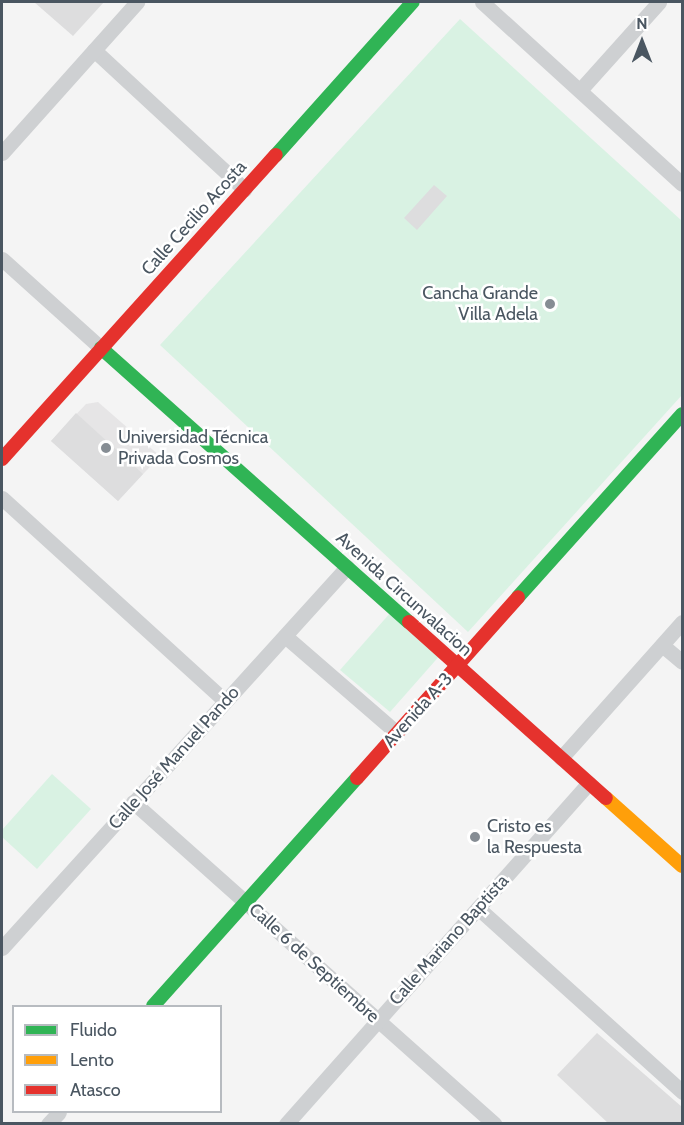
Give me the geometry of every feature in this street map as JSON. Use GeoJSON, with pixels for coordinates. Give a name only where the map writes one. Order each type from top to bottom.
{"type":"FeatureCollection","features":[{"type":"Feature","properties":{"kind":"street"},"geometry":{"type":"LineString","coordinates":[[2,153],[137,2]]}},
{"type":"Feature","properties":{"kind":"street","name":"Calle Cecilio Acosta"},"geometry":{"type":"LineString","coordinates":[[2,459],[413,2]]}},
{"type":"Feature","properties":{"kind":"street"},"geometry":{"type":"LineString","coordinates":[[482,2],[682,184]]}},
{"type":"Feature","properties":{"kind":"street"},"geometry":{"type":"LineString","coordinates":[[580,89],[659,2]]}},
{"type":"Feature","properties":{"kind":"street"},"geometry":{"type":"LineString","coordinates":[[94,50],[244,189]]}},
{"type":"Feature","properties":{"kind":"street"},"geometry":{"type":"LineString","coordinates":[[2,259],[101,348]]}},
{"type":"Feature","properties":{"kind":"street","name":"Avenida Circunvalacion"},"geometry":{"type":"LineString","coordinates":[[101,348],[682,866]]}},
{"type":"Feature","properties":{"kind":"street","name":"Avenida A-3"},"geometry":{"type":"LineString","coordinates":[[154,1005],[682,414]]}},
{"type":"Feature","properties":{"kind":"street"},"geometry":{"type":"LineString","coordinates":[[2,498],[225,701]]}},
{"type":"Feature","properties":{"kind":"street","name":"Calle José Manuel Pando"},"geometry":{"type":"LineString","coordinates":[[5,937],[134,802],[347,567]]}},
{"type":"Feature","properties":{"kind":"street"},"geometry":{"type":"LineString","coordinates":[[561,758],[682,622]]}},
{"type":"Feature","properties":{"kind":"street"},"geometry":{"type":"LineString","coordinates":[[285,636],[397,733]]}},
{"type":"Feature","properties":{"kind":"street"},"geometry":{"type":"LineString","coordinates":[[662,645],[682,662]]}},
{"type":"Feature","properties":{"kind":"street","name":"Calle Mariano Baptista"},"geometry":{"type":"LineString","coordinates":[[286,1124],[589,783]]}},
{"type":"Feature","properties":{"kind":"street","name":"Calle 6 de Septiembre"},"geometry":{"type":"LineString","coordinates":[[134,802],[495,1124]]}},
{"type":"Feature","properties":{"kind":"street"},"geometry":{"type":"LineString","coordinates":[[478,908],[682,1092]]}},
{"type":"Feature","properties":{"kind":"shaded area","name":"Universidad Técnica Privada Cosmos"},"geometry":{"type":"Polygon","coordinates":[[[98,402],[160,456],[118,501],[51,441],[86,404],[98,402]]]}},
{"type":"Feature","properties":{"kind":"green space"},"geometry":{"type":"Polygon","coordinates":[[[460,19],[682,221],[682,395],[468,632],[160,345],[460,19]]]}},
{"type":"Feature","properties":{"kind":"green space"},"geometry":{"type":"Polygon","coordinates":[[[391,612],[442,653],[390,712],[340,670],[391,612]]]}},
{"type":"Feature","properties":{"kind":"green space"},"geometry":{"type":"Polygon","coordinates":[[[52,774],[91,809],[37,869],[2,837],[2,830],[52,774]]]}},
{"type":"Feature","properties":{"kind":"building"},"geometry":{"type":"Polygon","coordinates":[[[34,2],[104,2],[73,36],[34,2]]]}},
{"type":"Feature","properties":{"kind":"building"},"geometry":{"type":"Polygon","coordinates":[[[434,185],[447,196],[417,230],[404,218],[434,185]]]}},
{"type":"Feature","properties":{"kind":"building","name":"Universidad Técnica Privada Cosmos"},"geometry":{"type":"Polygon","coordinates":[[[76,413],[143,474],[118,501],[51,441],[76,413]]]}},
{"type":"Feature","properties":{"kind":"building"},"geometry":{"type":"Polygon","coordinates":[[[597,1033],[682,1107],[682,1124],[609,1124],[557,1075],[597,1033]]]}},
{"type":"Feature","properties":{"kind":"traffic: fast"},"geometry":{"type":"LineString","coordinates":[[276,155],[413,2]]}},
{"type":"Feature","properties":{"kind":"traffic: fast"},"geometry":{"type":"LineString","coordinates":[[101,348],[409,622]]}},
{"type":"Feature","properties":{"kind":"traffic: fast"},"geometry":{"type":"LineString","coordinates":[[518,597],[682,414]]}},
{"type":"Feature","properties":{"kind":"traffic: fast"},"geometry":{"type":"LineString","coordinates":[[154,1005],[357,778]]}},
{"type":"Feature","properties":{"kind":"traffic: slow"},"geometry":{"type":"LineString","coordinates":[[606,798],[682,866]]}},
{"type":"Feature","properties":{"kind":"traffic: jam"},"geometry":{"type":"LineString","coordinates":[[2,459],[276,155]]}},
{"type":"Feature","properties":{"kind":"traffic: jam"},"geometry":{"type":"LineString","coordinates":[[357,778],[518,597]]}},
{"type":"Feature","properties":{"kind":"traffic: jam"},"geometry":{"type":"LineString","coordinates":[[409,622],[606,798]]}},
{"type":"Feature","properties":{"kind":"place","name":"Cancha Grande Villa Adela"},"geometry":{"type":"Point","coordinates":[550,304]}},
{"type":"Feature","properties":{"kind":"place","name":"Universidad Técnica Privada Cosmos"},"geometry":{"type":"Point","coordinates":[106,448]}},
{"type":"Feature","properties":{"kind":"place","name":"Cristo es la Respuesta"},"geometry":{"type":"Point","coordinates":[475,837]}}]}
